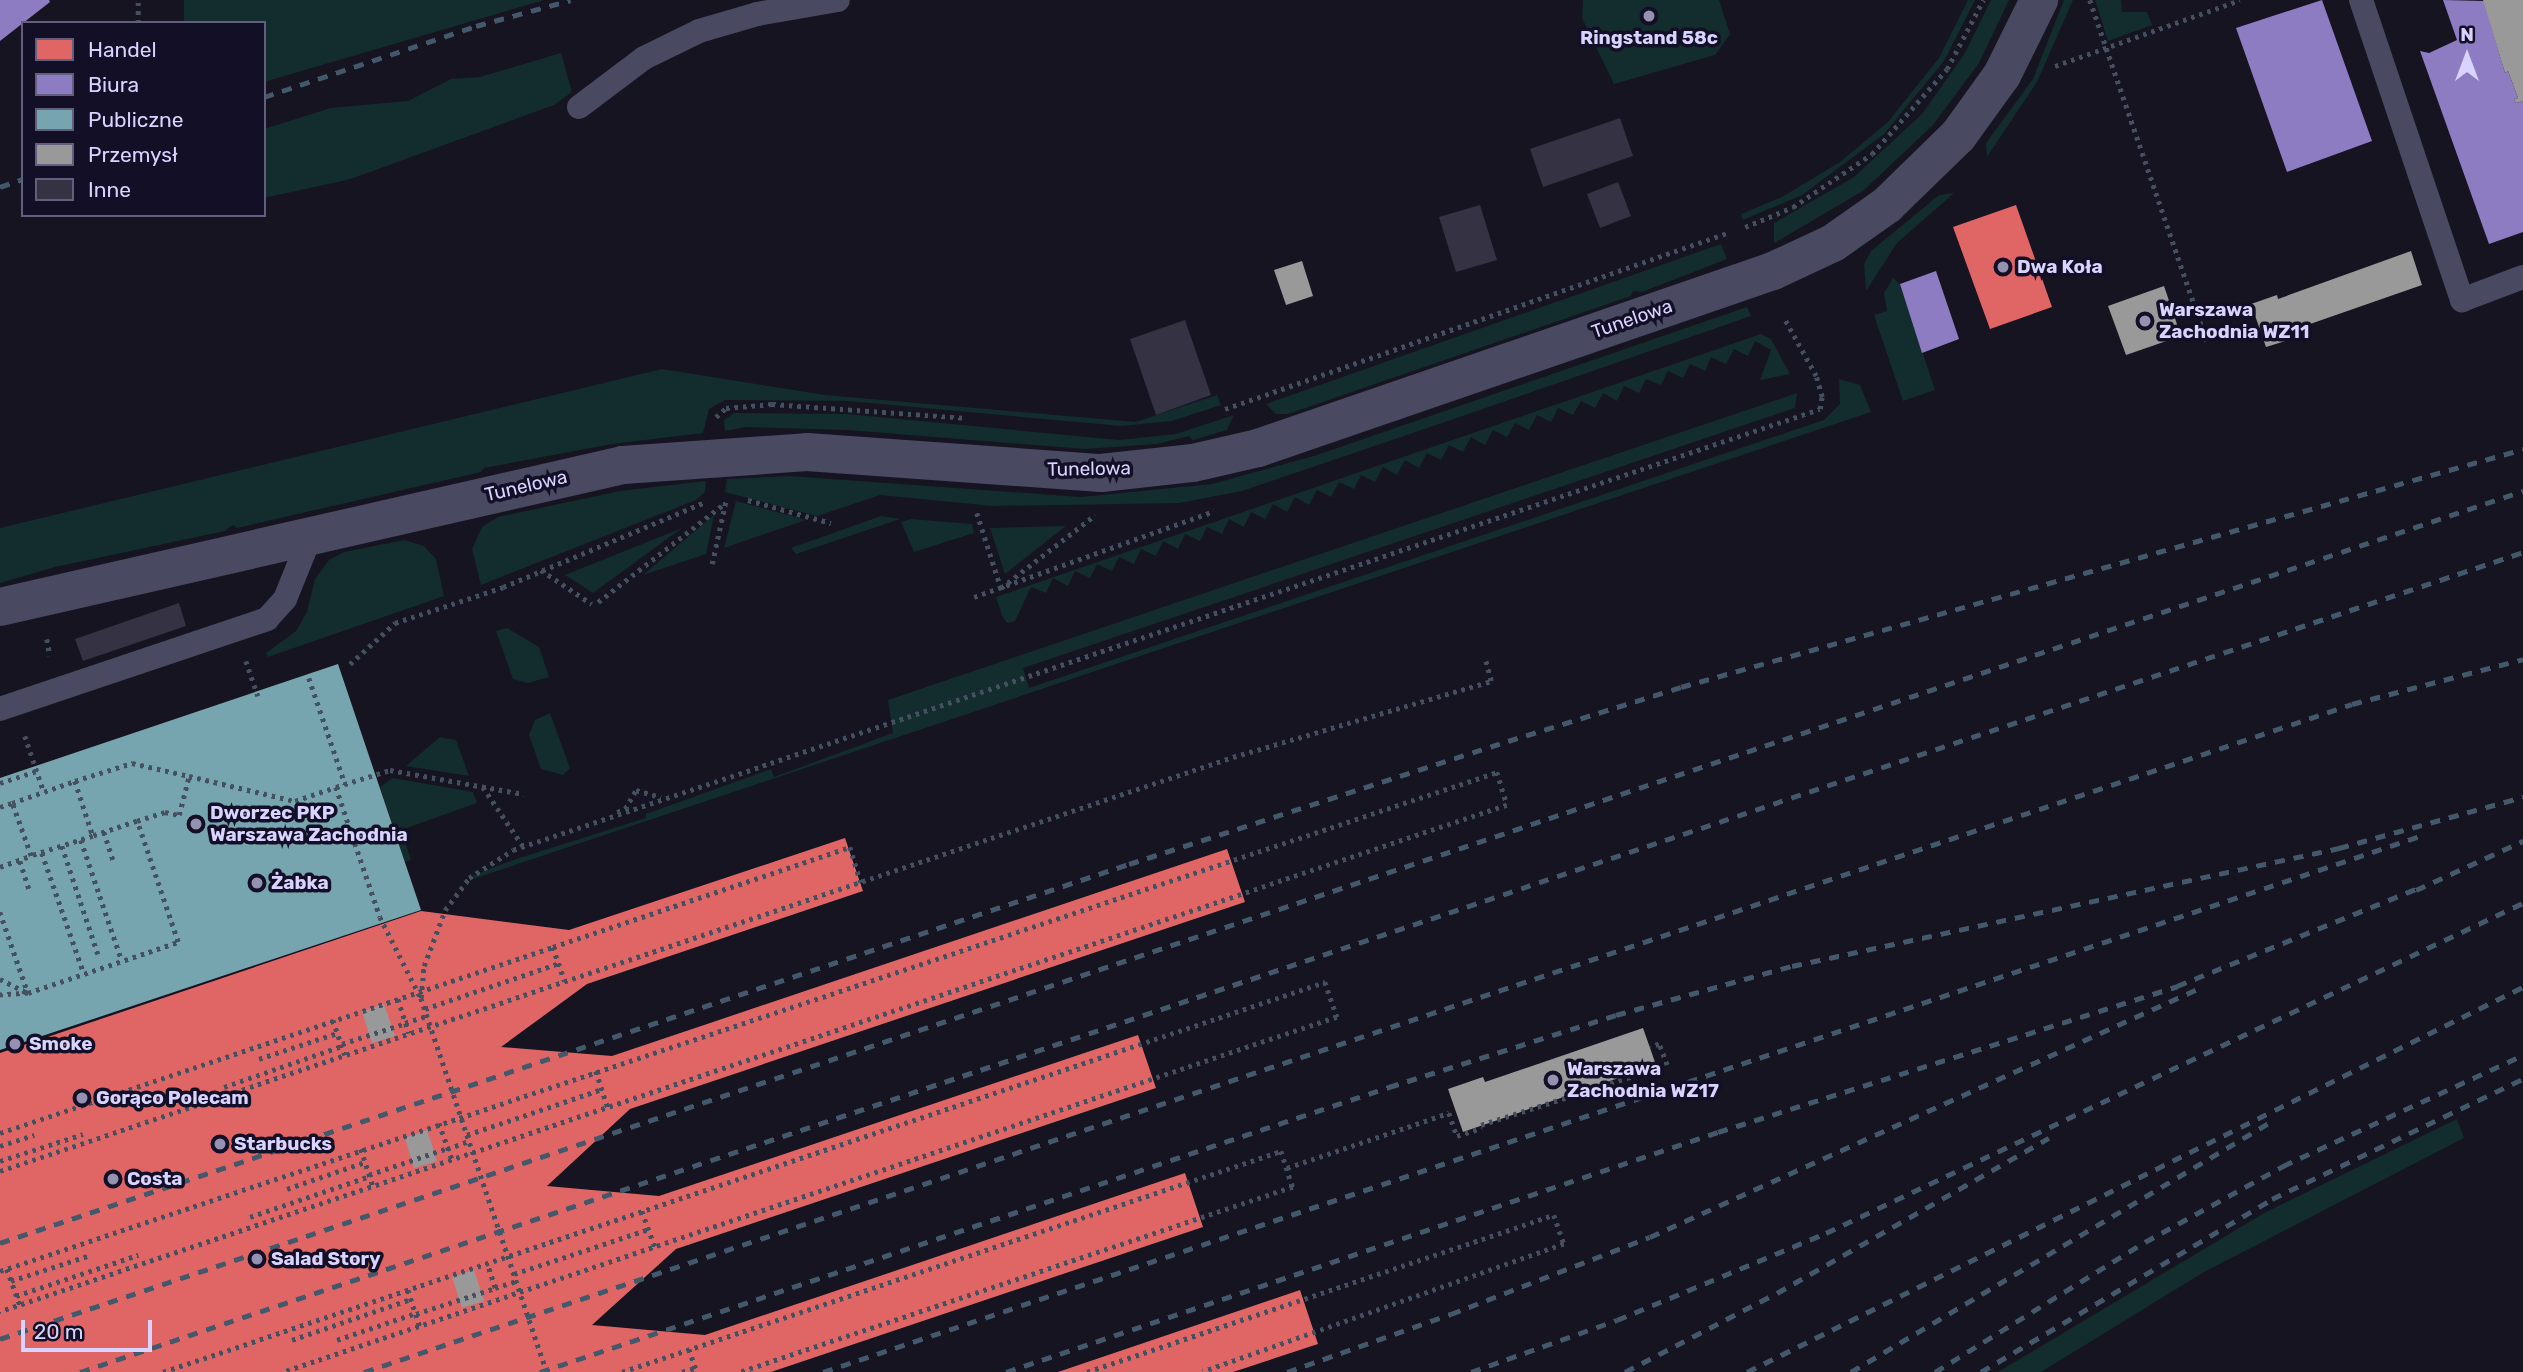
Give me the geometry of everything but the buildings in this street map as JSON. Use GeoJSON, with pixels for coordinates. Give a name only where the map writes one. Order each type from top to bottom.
{"type":"FeatureCollection","features":[{"type":"Feature","properties":{"kind":"street","name":"Tunelowa"},"geometry":{"type":"LineString","coordinates":[[0,607],[553,479],[685,458],[846,453],[1101,473],[1193,463],[1258,448],[1773,271],[1833,243],[1887,205],[1958,135],[2013,57],[2039,0]]}},
{"type":"Feature","properties":{"kind":"lane"},"geometry":{"type":"LineString","coordinates":[[579,107],[644,58],[699,31],[757,14],[838,0]]}},
{"type":"Feature","properties":{"kind":"lane"},"geometry":{"type":"LineString","coordinates":[[2361,0],[2462,300],[2523,277]]}},
{"type":"Feature","properties":{"kind":"lane"},"geometry":{"type":"LineString","coordinates":[[0,709],[267,619],[285,599],[311,535]]}},
{"type":"Feature","properties":{"kind":"path"},"geometry":{"type":"LineString","coordinates":[[138,0],[138,21]]}},
{"type":"Feature","properties":{"kind":"path"},"geometry":{"type":"LineString","coordinates":[[1745,227],[1805,200],[1881,146],[1947,69],[1983,0]]}},
{"type":"Feature","properties":{"kind":"path"},"geometry":{"type":"LineString","coordinates":[[2090,0],[2208,344]]}},
{"type":"Feature","properties":{"kind":"path"},"geometry":{"type":"LineString","coordinates":[[2055,66],[2240,0]]}},
{"type":"Feature","properties":{"kind":"path"},"geometry":{"type":"LineString","coordinates":[[1222,411],[1606,280],[1730,232]]}},
{"type":"Feature","properties":{"kind":"path"},"geometry":{"type":"LineString","coordinates":[[421,998],[424,966],[437,926],[457,891],[490,861],[1820,409],[1822,397],[1816,376],[1785,320]]}},
{"type":"Feature","properties":{"kind":"path"},"geometry":{"type":"LineString","coordinates":[[714,425],[717,414],[726,408],[772,404],[968,418]]}},
{"type":"Feature","properties":{"kind":"path"},"geometry":{"type":"LineString","coordinates":[[349,664],[395,623],[701,506],[713,495]]}},
{"type":"Feature","properties":{"kind":"path"},"geometry":{"type":"LineString","coordinates":[[712,564],[727,495]]}},
{"type":"Feature","properties":{"kind":"path"},"geometry":{"type":"LineString","coordinates":[[740,498],[831,523]]}},
{"type":"Feature","properties":{"kind":"path"},"geometry":{"type":"LineString","coordinates":[[541,569],[595,603],[725,504]]}},
{"type":"Feature","properties":{"kind":"path"},"geometry":{"type":"LineString","coordinates":[[974,597],[1214,511]]}},
{"type":"Feature","properties":{"kind":"path"},"geometry":{"type":"LineString","coordinates":[[977,513],[1001,589]]}},
{"type":"Feature","properties":{"kind":"path"},"geometry":{"type":"LineString","coordinates":[[1001,589],[1096,514]]}},
{"type":"Feature","properties":{"kind":"path"},"geometry":{"type":"LineString","coordinates":[[0,1171],[1233,757],[1491,681],[1485,658]]}},
{"type":"Feature","properties":{"kind":"path"},"geometry":{"type":"LineString","coordinates":[[309,678],[345,784]]}},
{"type":"Feature","properties":{"kind":"path"},"geometry":{"type":"LineString","coordinates":[[0,807],[132,762],[295,801],[390,770],[524,794]]}},
{"type":"Feature","properties":{"kind":"path"},"geometry":{"type":"LineString","coordinates":[[483,787],[521,847],[625,809],[636,790],[656,799],[765,762]]}},
{"type":"Feature","properties":{"kind":"path"},"geometry":{"type":"LineString","coordinates":[[0,783],[37,771]]}},
{"type":"Feature","properties":{"kind":"path"},"geometry":{"type":"LineString","coordinates":[[0,1271],[596,1070],[1497,772],[1507,805],[0,1312]]}},
{"type":"Feature","properties":{"kind":"path"},"geometry":{"type":"LineString","coordinates":[[0,867],[165,812],[179,815],[189,776]]}},
{"type":"Feature","properties":{"kind":"path"},"geometry":{"type":"LineString","coordinates":[[75,781],[93,836]]}},
{"type":"Feature","properties":{"kind":"path"},"geometry":{"type":"LineString","coordinates":[[336,787],[380,917],[425,1009],[547,1372]]}},
{"type":"Feature","properties":{"kind":"path"},"geometry":{"type":"LineString","coordinates":[[12,803],[31,856]]}},
{"type":"Feature","properties":{"kind":"path"},"geometry":{"type":"LineString","coordinates":[[0,995],[27,993],[178,942],[137,821]]}},
{"type":"Feature","properties":{"kind":"path"},"geometry":{"type":"LineString","coordinates":[[104,832],[114,862]]}},
{"type":"Feature","properties":{"kind":"path"},"geometry":{"type":"LineString","coordinates":[[81,840],[121,958]]}},
{"type":"Feature","properties":{"kind":"path"},"geometry":{"type":"LineString","coordinates":[[62,846],[98,954]]}},
{"type":"Feature","properties":{"kind":"path"},"geometry":{"type":"LineString","coordinates":[[0,1133],[850,847],[861,882]]}},
{"type":"Feature","properties":{"kind":"path"},"geometry":{"type":"LineString","coordinates":[[42,853],[83,971]]}},
{"type":"Feature","properties":{"kind":"path"},"geometry":{"type":"LineString","coordinates":[[19,861],[30,891]]}},
{"type":"Feature","properties":{"kind":"path"},"geometry":{"type":"LineString","coordinates":[[0,912],[27,993]]}},
{"type":"Feature","properties":{"kind":"path"},"geometry":{"type":"LineString","coordinates":[[554,947],[565,981]]}},
{"type":"Feature","properties":{"kind":"path"},"geometry":{"type":"LineString","coordinates":[[425,1009],[559,964]]}},
{"type":"Feature","properties":{"kind":"path"},"geometry":{"type":"LineString","coordinates":[[0,979],[27,993]]}},
{"type":"Feature","properties":{"kind":"path"},"geometry":{"type":"LineString","coordinates":[[163,1372],[1325,982],[1338,1017],[284,1372]]}},
{"type":"Feature","properties":{"kind":"path"},"geometry":{"type":"LineString","coordinates":[[398,999],[410,1033]]}},
{"type":"Feature","properties":{"kind":"path"},"geometry":{"type":"LineString","coordinates":[[224,1087],[427,1016]]}},
{"type":"Feature","properties":{"kind":"path"},"geometry":{"type":"LineString","coordinates":[[333,1020],[345,1055]]}},
{"type":"Feature","properties":{"kind":"path"},"geometry":{"type":"LineString","coordinates":[[392,1028],[406,1023]]}},
{"type":"Feature","properties":{"kind":"path"},"geometry":{"type":"LineString","coordinates":[[259,1059],[337,1033]]}},
{"type":"Feature","properties":{"kind":"path"},"geometry":{"type":"LineString","coordinates":[[1287,1168],[1449,1114],[1457,1136],[1667,1065],[1659,1044],[1650,1047]]}},
{"type":"Feature","properties":{"kind":"path"},"geometry":{"type":"LineString","coordinates":[[596,1070],[608,1107]]}},
{"type":"Feature","properties":{"kind":"path"},"geometry":{"type":"LineString","coordinates":[[467,1135],[602,1089]]}},
{"type":"Feature","properties":{"kind":"path"},"geometry":{"type":"LineString","coordinates":[[439,1123],[452,1159]]}},
{"type":"Feature","properties":{"kind":"path"},"geometry":{"type":"LineString","coordinates":[[0,1161],[83,1134]]}},
{"type":"Feature","properties":{"kind":"path"},"geometry":{"type":"LineString","coordinates":[[0,1146],[34,1135]]}},
{"type":"Feature","properties":{"kind":"path"},"geometry":{"type":"LineString","coordinates":[[250,1217],[469,1141]]}},
{"type":"Feature","properties":{"kind":"path"},"geometry":{"type":"LineString","coordinates":[[435,1153],[448,1148]]}},
{"type":"Feature","properties":{"kind":"path"},"geometry":{"type":"LineString","coordinates":[[361,1149],[373,1186]]}},
{"type":"Feature","properties":{"kind":"path"},"geometry":{"type":"LineString","coordinates":[[622,1372],[1281,1151],[1293,1187],[741,1372]]}},
{"type":"Feature","properties":{"kind":"path"},"geometry":{"type":"LineString","coordinates":[[287,1189],[365,1162]]}},
{"type":"Feature","properties":{"kind":"path"},"geometry":{"type":"LineString","coordinates":[[642,1211],[654,1247]]}},
{"type":"Feature","properties":{"kind":"path"},"geometry":{"type":"LineString","coordinates":[[1087,1372],[1554,1215],[1564,1244],[1203,1372]]}},
{"type":"Feature","properties":{"kind":"path"},"geometry":{"type":"LineString","coordinates":[[514,1274],[649,1229]]}},
{"type":"Feature","properties":{"kind":"path"},"geometry":{"type":"LineString","coordinates":[[11,1281],[90,1255]]}},
{"type":"Feature","properties":{"kind":"path"},"geometry":{"type":"LineString","coordinates":[[16,1296],[138,1255]]}},
{"type":"Feature","properties":{"kind":"path"},"geometry":{"type":"LineString","coordinates":[[487,1264],[499,1299]]}},
{"type":"Feature","properties":{"kind":"path"},"geometry":{"type":"LineString","coordinates":[[7,1269],[19,1305]]}},
{"type":"Feature","properties":{"kind":"path"},"geometry":{"type":"LineString","coordinates":[[337,1340],[516,1281]]}},
{"type":"Feature","properties":{"kind":"path"},"geometry":{"type":"LineString","coordinates":[[481,1292],[495,1287]]}},
{"type":"Feature","properties":{"kind":"path"},"geometry":{"type":"LineString","coordinates":[[408,1290],[420,1326]]}},
{"type":"Feature","properties":{"kind":"path"},"geometry":{"type":"LineString","coordinates":[[292,1340],[411,1299]]}},
{"type":"Feature","properties":{"kind":"path"},"geometry":{"type":"LineString","coordinates":[[682,1372],[696,1370],[690,1349]]}},
{"type":"Feature","properties":{"kind":"green space"},"geometry":{"type":"Polygon","coordinates":[[[184,0],[544,0],[266,81],[266,21],[184,21],[184,0]]]}},
{"type":"Feature","properties":{"kind":"green space"},"geometry":{"type":"Polygon","coordinates":[[[1583,0],[1719,0],[1730,34],[1715,55],[1614,84],[1582,18],[1583,0]]]}},
{"type":"Feature","properties":{"kind":"green space"},"geometry":{"type":"Polygon","coordinates":[[[1968,0],[1975,0],[1944,61],[1884,134],[1802,195],[1743,220],[1741,214],[1782,197],[1840,162],[1888,122],[1939,58],[1968,0]]]}},
{"type":"Feature","properties":{"kind":"green space"},"geometry":{"type":"Polygon","coordinates":[[[1991,0],[2009,0],[1979,63],[1933,125],[1863,191],[1774,243],[1774,223],[1854,177],[1922,114],[1965,53],[1991,0]]]}},
{"type":"Feature","properties":{"kind":"green space"},"geometry":{"type":"Polygon","coordinates":[[[2064,0],[2073,0],[2037,82],[1987,157],[1986,143],[2033,79],[2064,0]]]}},
{"type":"Feature","properties":{"kind":"green space"},"geometry":{"type":"Polygon","coordinates":[[[2095,0],[2121,0],[2122,12],[2147,12],[2152,25],[2108,41],[2095,0]]]}},
{"type":"Feature","properties":{"kind":"green space"},"geometry":{"type":"Polygon","coordinates":[[[561,53],[572,92],[554,105],[351,179],[266,198],[266,128],[331,108],[408,101],[451,79],[480,77],[561,53]]]}},
{"type":"Feature","properties":{"kind":"green space"},"geometry":{"type":"Polygon","coordinates":[[[1954,193],[1897,243],[1866,291],[1864,264],[1871,251],[1939,195],[1954,193]]]}},
{"type":"Feature","properties":{"kind":"green space"},"geometry":{"type":"Polygon","coordinates":[[[1721,244],[1727,259],[1642,292],[1633,291],[1631,296],[1288,414],[1276,414],[1266,404],[1721,244]]]}},
{"type":"Feature","properties":{"kind":"green space"},"geometry":{"type":"Polygon","coordinates":[[[1893,278],[1900,284],[1935,390],[1903,401],[1874,315],[1887,311],[1884,293],[1893,278]]]}},
{"type":"Feature","properties":{"kind":"green space"},"geometry":{"type":"Polygon","coordinates":[[[1747,307],[1751,316],[1451,420],[1242,491],[1179,503],[993,506],[880,495],[817,516],[725,492],[727,479],[789,476],[1081,497],[1212,484],[1314,456],[1747,307]]]}},
{"type":"Feature","properties":{"kind":"green space"},"geometry":{"type":"Polygon","coordinates":[[[1761,334],[1771,339],[1790,374],[1760,380],[1771,350],[1755,341],[1748,356],[1734,349],[1726,364],[1711,357],[1705,371],[1690,364],[1683,378],[1668,371],[1661,385],[1646,379],[1639,393],[1624,386],[1617,401],[1603,393],[1595,408],[1581,401],[1573,415],[1558,408],[1551,422],[1537,415],[1529,430],[1515,423],[1507,437],[1493,430],[1485,445],[1471,437],[1463,452],[1449,445],[1441,460],[1427,453],[1419,468],[1405,460],[1397,475],[1383,467],[1375,482],[1361,475],[1354,489],[1339,482],[1331,497],[1317,490],[1309,505],[1295,497],[1287,512],[1273,504],[1265,519],[1251,512],[1244,527],[1229,519],[1222,534],[1207,527],[1200,541],[1185,534],[1178,549],[1163,541],[1156,556],[1141,549],[1134,564],[1119,557],[1112,571],[1097,564],[1090,578],[1075,571],[1068,586],[1053,578],[1046,593],[1031,587],[1015,621],[1007,623],[1003,618],[996,597],[1761,334]]]}},
{"type":"Feature","properties":{"kind":"green space"},"geometry":{"type":"Polygon","coordinates":[[[662,369],[825,395],[1136,422],[1217,395],[1221,405],[1172,421],[1121,426],[848,401],[725,400],[709,409],[703,433],[612,444],[484,468],[481,472],[237,528],[233,525],[225,531],[55,567],[0,583],[0,528],[662,369]]]}},
{"type":"Feature","properties":{"kind":"green space"},"geometry":{"type":"Polygon","coordinates":[[[1839,379],[1860,385],[1871,412],[470,880],[469,877],[516,859],[646,818],[646,814],[771,769],[774,777],[893,733],[888,700],[1797,393],[1795,408],[1023,668],[1029,688],[1824,420],[1840,404],[1839,379]]]}},
{"type":"Feature","properties":{"kind":"green space"},"geometry":{"type":"Polygon","coordinates":[[[734,413],[847,414],[1119,440],[1176,434],[1234,415],[1227,430],[1193,440],[1189,436],[1157,444],[1085,449],[848,430],[746,427],[725,431],[724,420],[734,413]]]}},
{"type":"Feature","properties":{"kind":"green space"},"geometry":{"type":"Polygon","coordinates":[[[706,481],[705,492],[696,500],[481,585],[472,549],[482,527],[498,517],[620,491],[706,481]]]}},
{"type":"Feature","properties":{"kind":"green space"},"geometry":{"type":"Polygon","coordinates":[[[736,501],[806,520],[724,548],[736,501]]]}},
{"type":"Feature","properties":{"kind":"green space"},"geometry":{"type":"Polygon","coordinates":[[[714,515],[706,554],[643,575],[714,515]]]}},
{"type":"Feature","properties":{"kind":"green space"},"geometry":{"type":"Polygon","coordinates":[[[881,516],[900,519],[796,554],[791,548],[881,516]]]}},
{"type":"Feature","properties":{"kind":"green space"},"geometry":{"type":"Polygon","coordinates":[[[911,519],[972,524],[974,533],[914,552],[901,522],[911,519]]]}},
{"type":"Feature","properties":{"kind":"green space"},"geometry":{"type":"Polygon","coordinates":[[[1066,526],[1005,574],[990,528],[1066,526]]]}},
{"type":"Feature","properties":{"kind":"green space"},"geometry":{"type":"Polygon","coordinates":[[[682,528],[593,593],[565,575],[682,528]]]}},
{"type":"Feature","properties":{"kind":"green space"},"geometry":{"type":"Polygon","coordinates":[[[404,540],[424,546],[436,559],[444,596],[268,657],[266,653],[296,631],[307,612],[315,579],[329,560],[344,552],[404,540]]]}},
{"type":"Feature","properties":{"kind":"green space"},"geometry":{"type":"Polygon","coordinates":[[[507,628],[539,647],[549,677],[528,683],[513,679],[496,631],[507,628]]]}},
{"type":"Feature","properties":{"kind":"green space"},"geometry":{"type":"Polygon","coordinates":[[[550,713],[570,768],[563,775],[541,769],[529,735],[535,720],[550,713]]]}},
{"type":"Feature","properties":{"kind":"green space"},"geometry":{"type":"Polygon","coordinates":[[[440,737],[456,740],[469,776],[406,766],[440,737]]]}},
{"type":"Feature","properties":{"kind":"green space"},"geometry":{"type":"Polygon","coordinates":[[[393,778],[473,792],[477,803],[401,830],[411,860],[405,862],[380,787],[393,778]]]}},
{"type":"Feature","properties":{"kind":"green space"},"geometry":{"type":"Polygon","coordinates":[[[2457,1119],[2464,1138],[2204,1272],[2041,1372],[1998,1372],[2266,1212],[2457,1119]]]}},
{"type":"Feature","properties":{"kind":"railway"},"geometry":{"type":"LineString","coordinates":[[266,96],[476,26],[571,0]]}},
{"type":"Feature","properties":{"kind":"railway"},"geometry":{"type":"LineString","coordinates":[[0,187],[21,180]]}},
{"type":"Feature","properties":{"kind":"railway"},"geometry":{"type":"LineString","coordinates":[[0,1243],[1129,864],[1508,741],[1681,687],[2523,449]]}},
{"type":"Feature","properties":{"kind":"railway"},"geometry":{"type":"LineString","coordinates":[[0,1339],[2523,491]]}},
{"type":"Feature","properties":{"kind":"railway"},"geometry":{"type":"LineString","coordinates":[[80,1372],[2523,552]]}},
{"type":"Feature","properties":{"kind":"railway"},"geometry":{"type":"LineString","coordinates":[[364,1372],[2352,704],[2523,659]]}},
{"type":"Feature","properties":{"kind":"railway"},"geometry":{"type":"LineString","coordinates":[[540,1372],[1389,1087],[1616,1015],[1792,966],[2339,848],[2523,797]]}},
{"type":"Feature","properties":{"kind":"railway"},"geometry":{"type":"LineString","coordinates":[[823,1372],[2423,835]]}},
{"type":"Feature","properties":{"kind":"railway"},"geometry":{"type":"LineString","coordinates":[[2416,890],[2523,841]]}},
{"type":"Feature","properties":{"kind":"railway"},"geometry":{"type":"LineString","coordinates":[[1006,1372],[1718,1132],[2177,986],[2423,886]]}},
{"type":"Feature","properties":{"kind":"railway"},"geometry":{"type":"LineString","coordinates":[[1471,1372],[1617,1320],[1826,1233],[2523,903]]}},
{"type":"Feature","properties":{"kind":"railway"},"geometry":{"type":"LineString","coordinates":[[1287,1372],[1451,1314],[1650,1237],[2202,987]]}},
{"type":"Feature","properties":{"kind":"railway"},"geometry":{"type":"LineString","coordinates":[[1747,1372],[2523,987]]}},
{"type":"Feature","properties":{"kind":"railway"},"geometry":{"type":"LineString","coordinates":[[1935,1372],[2145,1242],[2283,1166],[2523,1055]]}},
{"type":"Feature","properties":{"kind":"railway"},"geometry":{"type":"LineString","coordinates":[[1981,1372],[2272,1199],[2523,1079]]}},
{"type":"Feature","properties":{"kind":"railway"},"geometry":{"type":"LineString","coordinates":[[1851,1372],[2269,1123]]}},
{"type":"Feature","properties":{"kind":"railway"},"geometry":{"type":"LineString","coordinates":[[1625,1372],[1777,1293],[2049,1138]]}},
{"type":"Feature","properties":{"kind":"place","name":"Ringstand 58c"},"geometry":{"type":"Point","coordinates":[1649,16]}},
{"type":"Feature","properties":{"kind":"place","name":"Dwa Koła"},"geometry":{"type":"Point","coordinates":[2003,267]}},
{"type":"Feature","properties":{"kind":"place","name":"Warszawa Zachodnia WZ11"},"geometry":{"type":"Point","coordinates":[2145,321]}},
{"type":"Feature","properties":{"kind":"place","name":"Dworzec PKP Warszawa Zachodnia"},"geometry":{"type":"Point","coordinates":[196,824]}},
{"type":"Feature","properties":{"kind":"place","name":"Żabka"},"geometry":{"type":"Point","coordinates":[257,883]}},
{"type":"Feature","properties":{"kind":"place","name":"Smoke"},"geometry":{"type":"Point","coordinates":[15,1044]}},
{"type":"Feature","properties":{"kind":"place","name":"Warszawa Zachodnia WZ17"},"geometry":{"type":"Point","coordinates":[1553,1080]}},
{"type":"Feature","properties":{"kind":"place","name":"Gorąco Polecam"},"geometry":{"type":"Point","coordinates":[82,1098]}},
{"type":"Feature","properties":{"kind":"place","name":"Starbucks"},"geometry":{"type":"Point","coordinates":[220,1144]}},
{"type":"Feature","properties":{"kind":"place","name":"Costa"},"geometry":{"type":"Point","coordinates":[113,1179]}},
{"type":"Feature","properties":{"kind":"place","name":"Salad Story"},"geometry":{"type":"Point","coordinates":[257,1259]}}]}
